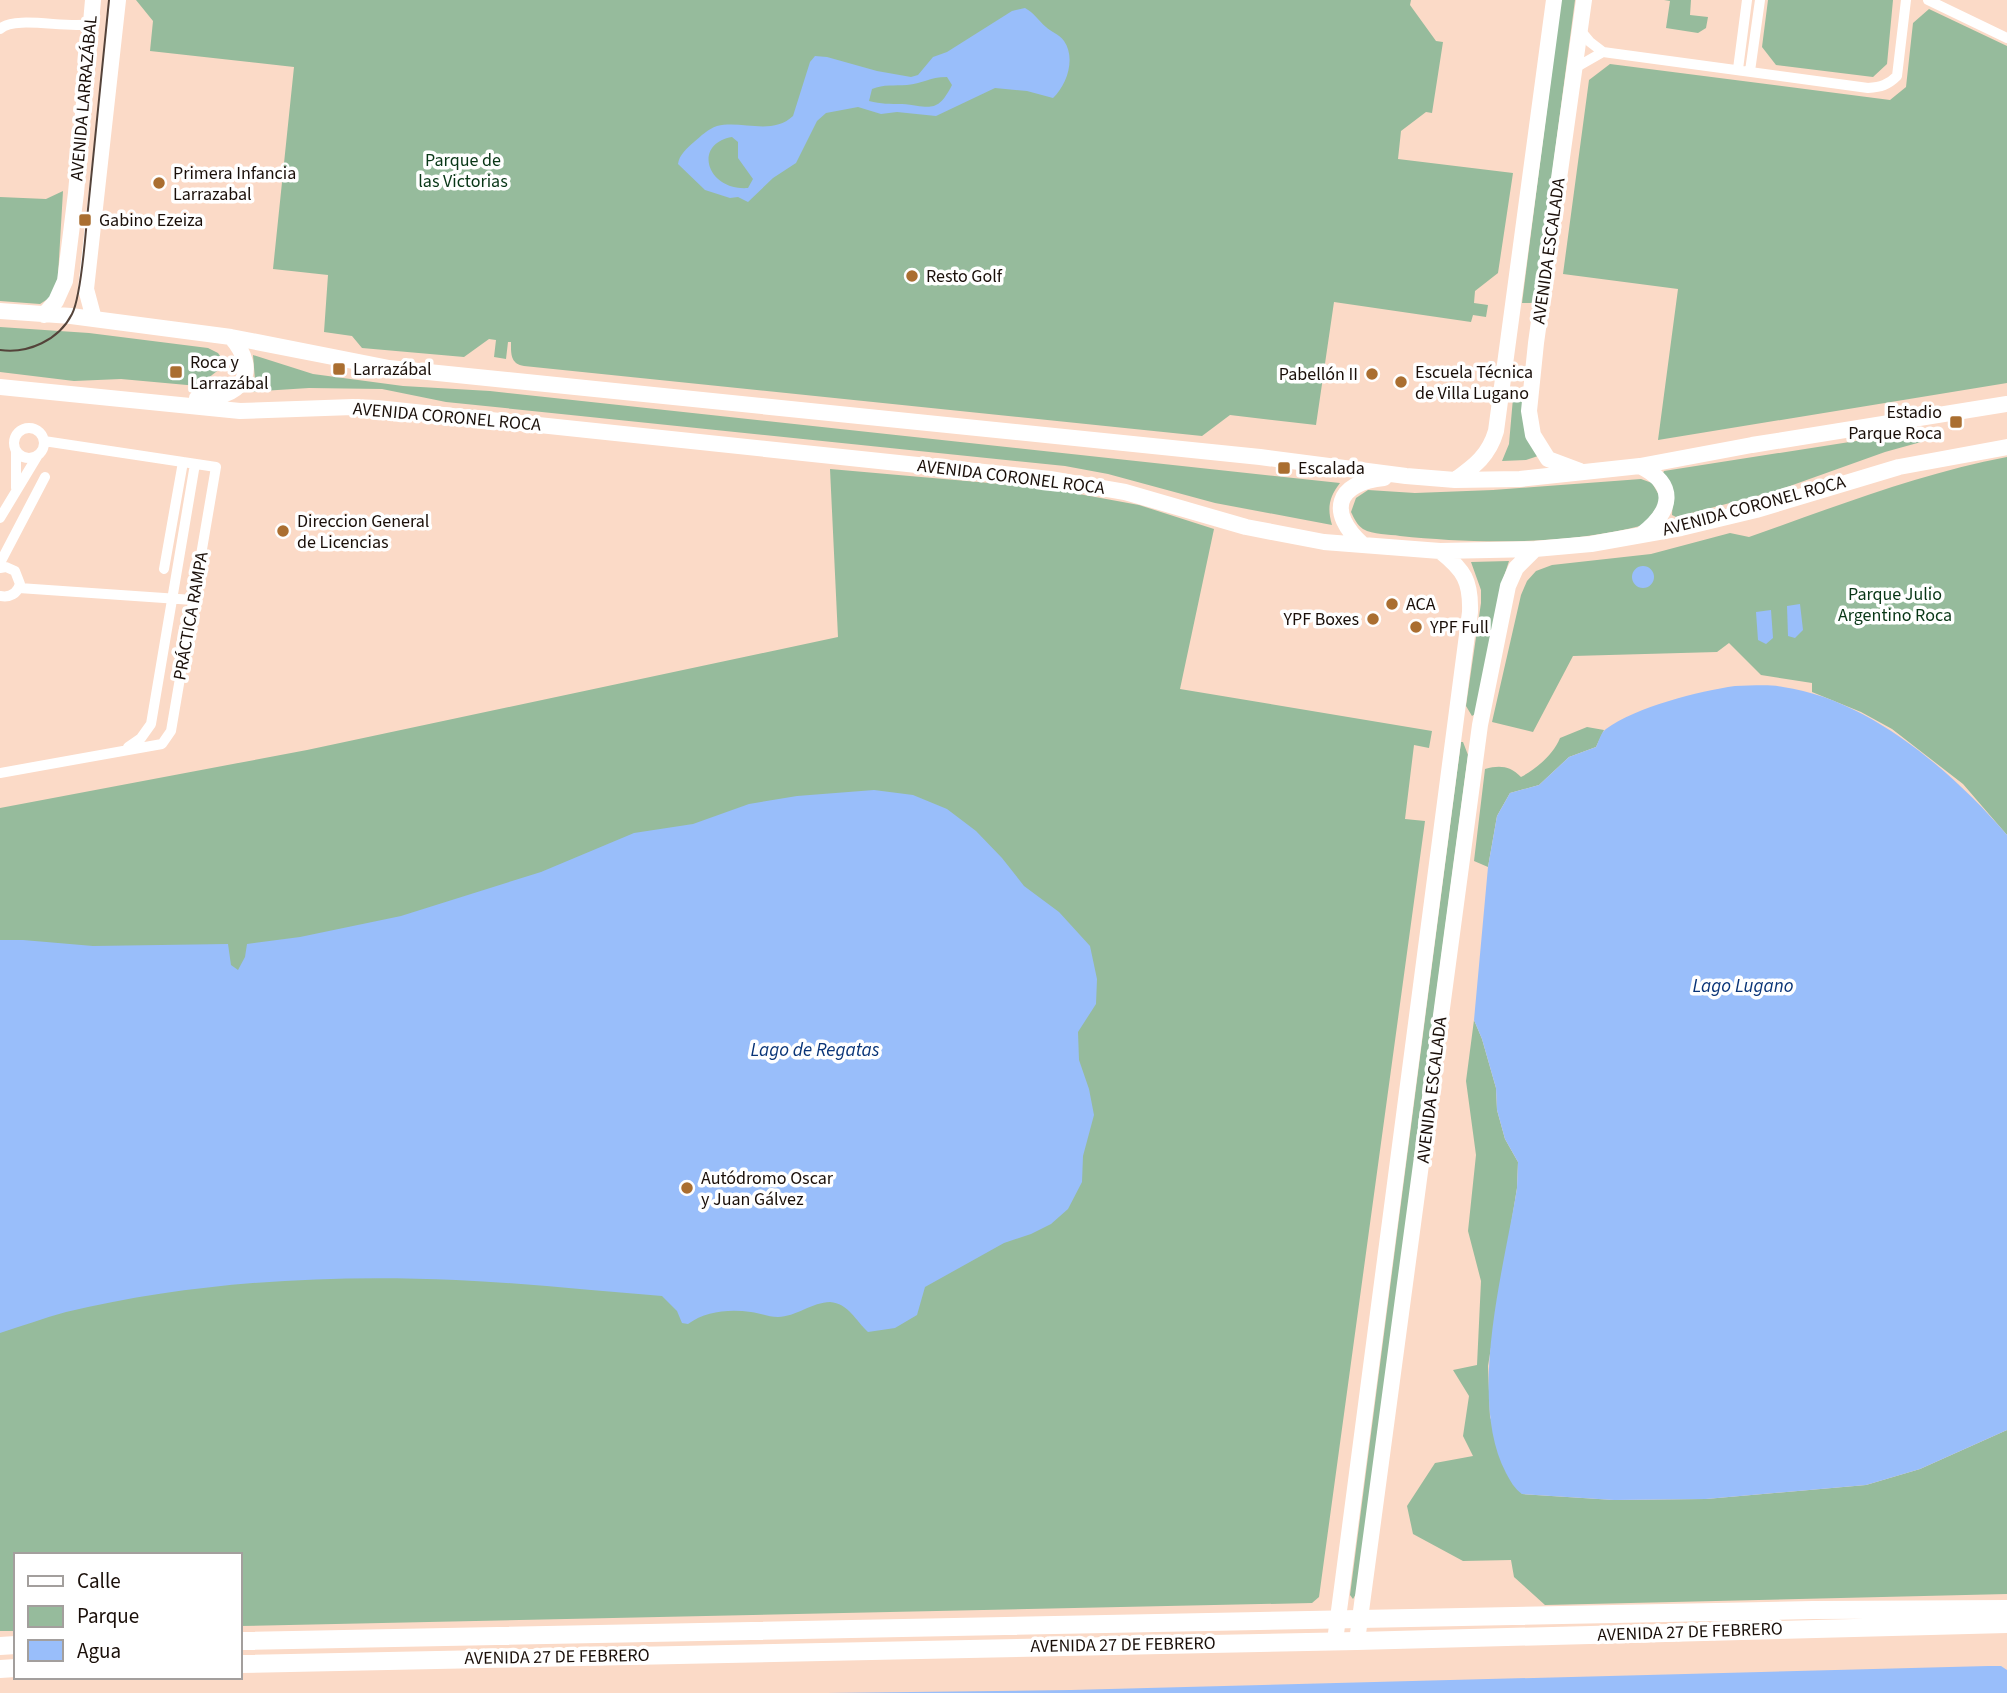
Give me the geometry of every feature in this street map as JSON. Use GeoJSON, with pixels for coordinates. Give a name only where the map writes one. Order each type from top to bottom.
{"type":"FeatureCollection","features":[{"type":"Feature","properties":{"kind":"main road","name":"AVENIDA LARRAZÁBAL"},"geometry":{"type":"LineString","coordinates":[[44,315],[57,301],[65,281],[76,193],[93,0]]}},
{"type":"Feature","properties":{"kind":"main road","name":"AVENIDA LARRAZÁBAL"},"geometry":{"type":"LineString","coordinates":[[94,319],[86,289],[118,0]]}},
{"type":"Feature","properties":{"kind":"main road","name":"AVENIDA ESCALADA"},"geometry":{"type":"LineString","coordinates":[[1455,480],[1483,458],[1493,441],[1513,312],[1554,0]]}},
{"type":"Feature","properties":{"kind":"main road","name":"AVENIDA ESCALADA"},"geometry":{"type":"LineString","coordinates":[[1584,0],[1530,389],[1530,424],[1533,435],[1548,459],[1585,472]]}},
{"type":"Feature","properties":{"kind":"main road"},"geometry":{"type":"LineString","coordinates":[[0,312],[94,319],[231,337],[389,368],[1260,457],[1455,480],[1520,479],[1640,466],[2007,404]]}},
{"type":"Feature","properties":{"kind":"main road"},"geometry":{"type":"LineString","coordinates":[[1510,331],[1515,344],[1510,387],[1516,393],[1530,389],[1525,369],[1530,324],[1526,316],[1513,312]]}},
{"type":"Feature","properties":{"kind":"main road"},"geometry":{"type":"LineString","coordinates":[[165,403],[178,397],[216,398],[237,388],[244,375],[245,357],[231,337]]}},
{"type":"Feature","properties":{"kind":"main road","name":"AVENIDA CORONEL ROCA"},"geometry":{"type":"LineString","coordinates":[[0,387],[251,411],[377,408],[1050,479],[1125,492],[1277,534],[1324,542],[1440,551],[1535,550],[1640,535],[1717,520],[1909,464],[2007,447]]}},
{"type":"Feature","properties":{"kind":"main road"},"geometry":{"type":"LineString","coordinates":[[1640,466],[1653,472],[1661,482],[1667,499],[1666,509],[1660,518],[1640,535]]}},
{"type":"Feature","properties":{"kind":"main road"},"geometry":{"type":"LineString","coordinates":[[1362,544],[1348,530],[1340,513],[1340,502],[1344,495],[1370,480],[1406,476]]}},
{"type":"Feature","properties":{"kind":"main road","name":"AVENIDA ESCALADA"},"geometry":{"type":"LineString","coordinates":[[1357,1641],[1480,725],[1508,586],[1516,568],[1535,550]]}},
{"type":"Feature","properties":{"kind":"main road","name":"AVENIDA ESCALADA"},"geometry":{"type":"LineString","coordinates":[[1335,1641],[1457,721],[1471,597],[1467,579],[1440,551]]}},
{"type":"Feature","properties":{"kind":"main road"},"geometry":{"type":"LineString","coordinates":[[1457,721],[1480,725]]}},
{"type":"Feature","properties":{"kind":"main road","name":"AVENIDA 27 DE FEBRERO"},"geometry":{"type":"LineString","coordinates":[[242,1641],[1786,1610],[2007,1609]]}},
{"type":"Feature","properties":{"kind":"main road","name":"AVENIDA 27 DE FEBRERO"},"geometry":{"type":"LineString","coordinates":[[242,1664],[1357,1641],[2007,1624]]}},
{"type":"Feature","properties":{"kind":"street"},"geometry":{"type":"LineString","coordinates":[[1738,69],[1747,0]]}},
{"type":"Feature","properties":{"kind":"street"},"geometry":{"type":"LineString","coordinates":[[1751,71],[1760,0]]}},
{"type":"Feature","properties":{"kind":"street"},"geometry":{"type":"LineString","coordinates":[[1580,30],[1603,52],[1868,88],[1880,87],[1897,76],[1906,0]]}},
{"type":"Feature","properties":{"kind":"street"},"geometry":{"type":"LineString","coordinates":[[1928,0],[2007,38]]}},
{"type":"Feature","properties":{"kind":"street"},"geometry":{"type":"LineString","coordinates":[[0,29],[4,25],[17,22],[75,27],[90,24]]}},
{"type":"Feature","properties":{"kind":"street"},"geometry":{"type":"LineString","coordinates":[[1575,68],[1603,52]]}},
{"type":"Feature","properties":{"kind":"street"},"geometry":{"type":"LineString","coordinates":[[0,519],[44,447],[40,432],[26,428],[14,437],[16,491]]}},
{"type":"Feature","properties":{"kind":"street"},"geometry":{"type":"LineString","coordinates":[[44,441],[189,463]]}},
{"type":"Feature","properties":{"kind":"street"},"geometry":{"type":"LineString","coordinates":[[16,452],[24,458],[38,455]]}},
{"type":"Feature","properties":{"kind":"street"},"geometry":{"type":"LineString","coordinates":[[164,569],[189,463]]}},
{"type":"Feature","properties":{"kind":"street"},"geometry":{"type":"LineString","coordinates":[[123,751],[141,738],[150,724],[171,598],[189,463]]}},
{"type":"Feature","properties":{"kind":"street","name":"PRÁCTICA RAMPA"},"geometry":{"type":"LineString","coordinates":[[0,773],[162,744],[171,730],[216,467],[189,463]]}},
{"type":"Feature","properties":{"kind":"street"},"geometry":{"type":"LineString","coordinates":[[2,599],[14,594],[19,588],[20,579],[15,570],[0,566],[45,477]]}},
{"type":"Feature","properties":{"kind":"street"},"geometry":{"type":"LineString","coordinates":[[19,588],[193,600]]}},
{"type":"Feature","properties":{"kind":"green space","name":"Parque de las Victorias"},"geometry":{"type":"Polygon","coordinates":[[[136,0],[1411,0],[1410,5],[1436,41],[1443,42],[1432,113],[1426,112],[1401,131],[1398,159],[1513,173],[1498,273],[1475,291],[1474,303],[1488,305],[1486,317],[1473,315],[1471,322],[1334,302],[1316,425],[1230,415],[1202,436],[524,366],[514,360],[511,342],[508,342],[506,359],[494,357],[496,340],[489,339],[464,357],[362,348],[352,336],[324,332],[328,275],[273,269],[294,67],[150,51],[153,21],[136,0]]]}},
{"type":"Feature","properties":{"kind":"green space"},"geometry":{"type":"Polygon","coordinates":[[[1561,0],[1575,0],[1535,303],[1522,303],[1561,0]]]}},
{"type":"Feature","properties":{"kind":"green space"},"geometry":{"type":"Polygon","coordinates":[[[1664,0],[1691,0],[1690,15],[1708,17],[1706,28],[1698,33],[1666,28],[1670,1],[1664,0]]]}},
{"type":"Feature","properties":{"kind":"green space"},"geometry":{"type":"Polygon","coordinates":[[[1768,0],[1893,0],[1887,64],[1873,77],[1776,65],[1762,47],[1768,0]]]}},
{"type":"Feature","properties":{"kind":"green space"},"geometry":{"type":"Polygon","coordinates":[[[1929,9],[2007,46],[2007,383],[1658,440],[1678,289],[1563,274],[1589,80],[1610,64],[1890,100],[1906,87],[1913,23],[1929,9]]]}},
{"type":"Feature","properties":{"kind":"green space"},"geometry":{"type":"Polygon","coordinates":[[[63,191],[57,293],[40,304],[0,301],[0,197],[46,199],[63,191]]]}},
{"type":"Feature","properties":{"kind":"green space"},"geometry":{"type":"Polygon","coordinates":[[[0,327],[89,333],[208,348],[218,353],[223,360],[221,368],[198,386],[121,379],[74,381],[0,372],[0,327]]]}},
{"type":"Feature","properties":{"kind":"green space"},"geometry":{"type":"Polygon","coordinates":[[[253,355],[313,374],[403,386],[490,391],[1340,483],[1330,503],[1332,525],[1215,503],[1108,474],[1065,466],[446,402],[382,389],[309,388],[247,392],[255,380],[253,355]]]}},
{"type":"Feature","properties":{"kind":"green space"},"geometry":{"type":"Polygon","coordinates":[[[1513,398],[1526,399],[1524,429],[1538,456],[1526,460],[1502,461],[1509,444],[1513,398]]]}},
{"type":"Feature","properties":{"kind":"green space"},"geometry":{"type":"Polygon","coordinates":[[[1920,434],[1923,438],[1921,442],[1776,491],[1676,517],[1672,515],[1673,497],[1664,471],[1875,438],[1920,434]]]}},
{"type":"Feature","properties":{"kind":"green space","name":"Parque Julio Argentino Roca"},"geometry":{"type":"Polygon","coordinates":[[[2007,457],[2007,835],[1963,784],[1892,729],[1861,712],[1812,692],[1812,683],[1761,675],[1729,643],[1717,652],[1573,656],[1533,732],[1492,722],[1521,595],[1527,581],[1536,571],[1552,565],[1651,554],[1730,533],[1749,537],[1941,472],[2007,457]]]}},
{"type":"Feature","properties":{"kind":"green space","name":"Autódromo Oscar y Juan Gálvez"},"geometry":{"type":"Polygon","coordinates":[[[830,469],[1046,488],[1139,505],[1214,529],[1180,689],[1432,731],[1429,748],[1414,745],[1405,819],[1425,821],[1319,1597],[1312,1603],[242,1626],[242,1553],[14,1553],[14,1631],[0,1631],[0,808],[307,750],[838,637],[830,469]]]}},
{"type":"Feature","properties":{"kind":"green space"},"geometry":{"type":"Polygon","coordinates":[[[1641,479],[1652,483],[1662,500],[1644,525],[1585,536],[1491,541],[1400,536],[1367,531],[1357,523],[1351,512],[1356,498],[1368,490],[1415,493],[1493,490],[1641,479]]]}},
{"type":"Feature","properties":{"kind":"green space"},"geometry":{"type":"Polygon","coordinates":[[[1509,561],[1500,589],[1475,714],[1472,716],[1466,706],[1481,590],[1471,562],[1509,561]]]}},
{"type":"Feature","properties":{"kind":"green space"},"geometry":{"type":"Polygon","coordinates":[[[1587,727],[1604,730],[1596,747],[1569,757],[1539,785],[1510,793],[1497,816],[1488,867],[1474,861],[1485,769],[1504,767],[1521,777],[1543,761],[1560,738],[1587,727]]]}},
{"type":"Feature","properties":{"kind":"green space"},"geometry":{"type":"Polygon","coordinates":[[[1461,742],[1468,755],[1357,1592],[1353,1599],[1350,1595],[1461,742]]]}},
{"type":"Feature","properties":{"kind":"green space"},"geometry":{"type":"Polygon","coordinates":[[[1474,1020],[1496,1088],[1497,1110],[1505,1139],[1518,1162],[1517,1188],[1488,1366],[1490,1417],[1522,1494],[1614,1500],[1706,1499],[1866,1485],[1920,1469],[2007,1430],[2007,1594],[1545,1605],[1514,1577],[1511,1560],[1463,1561],[1413,1534],[1407,1506],[1435,1463],[1473,1456],[1463,1436],[1469,1396],[1453,1370],[1477,1365],[1481,1281],[1468,1231],[1476,1155],[1466,1081],[1474,1020]]]}},
{"type":"Feature","properties":{"kind":"water"},"geometry":{"type":"Polygon","coordinates":[[[1025,8],[1062,39],[1068,48],[1066,79],[1053,98],[1027,91],[995,88],[936,116],[897,112],[881,114],[858,107],[826,113],[817,121],[796,163],[773,178],[748,202],[738,197],[730,198],[705,190],[678,164],[686,149],[714,127],[776,125],[793,116],[810,62],[815,56],[911,77],[918,75],[933,57],[947,52],[1012,11],[1025,8]],[[947,77],[876,87],[872,89],[869,101],[926,107],[937,105],[952,85],[947,77]],[[732,137],[720,141],[712,148],[710,166],[714,175],[723,182],[734,187],[748,188],[753,179],[738,158],[738,142],[732,137]]]}},
{"type":"Feature","properties":{"kind":"water"},"geometry":{"type":"Polygon","coordinates":[[[1639,566],[1647,566],[1654,573],[1654,581],[1647,588],[1639,588],[1632,581],[1632,573],[1639,566]]]}},
{"type":"Feature","properties":{"kind":"water"},"geometry":{"type":"Polygon","coordinates":[[[1800,604],[1803,630],[1795,638],[1788,636],[1787,606],[1800,604]]]}},
{"type":"Feature","properties":{"kind":"water"},"geometry":{"type":"Polygon","coordinates":[[[1771,610],[1773,638],[1766,644],[1758,640],[1756,612],[1771,610]]]}},
{"type":"Feature","properties":{"kind":"water","name":"Lago Lugano"},"geometry":{"type":"Polygon","coordinates":[[[1735,686],[1777,686],[1815,694],[1847,706],[1877,722],[1935,764],[2007,835],[2007,1430],[1920,1469],[1866,1485],[1706,1499],[1614,1500],[1522,1494],[1506,1473],[1495,1443],[1489,1408],[1492,1333],[1517,1188],[1518,1162],[1505,1139],[1497,1110],[1496,1088],[1474,1020],[1488,867],[1497,816],[1510,793],[1539,785],[1569,757],[1596,747],[1604,730],[1619,721],[1668,701],[1735,686]]]}},
{"type":"Feature","properties":{"kind":"water","name":"Lago de Regatas"},"geometry":{"type":"Polygon","coordinates":[[[874,790],[913,795],[947,809],[976,831],[1024,886],[1059,912],[1090,946],[1097,979],[1096,1004],[1078,1032],[1079,1060],[1094,1115],[1083,1156],[1082,1182],[1068,1209],[1051,1224],[1004,1243],[925,1287],[917,1315],[895,1328],[868,1332],[847,1309],[830,1302],[778,1317],[743,1311],[718,1312],[702,1316],[688,1324],[682,1323],[677,1311],[662,1296],[482,1281],[358,1278],[260,1282],[162,1294],[66,1312],[0,1333],[0,940],[93,946],[228,944],[231,965],[238,970],[245,957],[247,944],[300,937],[401,916],[541,872],[634,833],[693,824],[749,804],[797,796],[874,790]]]}},
{"type":"Feature","properties":{"kind":"water"},"geometry":{"type":"Polygon","coordinates":[[[2001,1666],[2007,1670],[2007,1693],[826,1693],[1071,1690],[2001,1666]]]}},
{"type":"Feature","properties":{"kind":"tram line"},"geometry":{"type":"LineString","coordinates":[[0,350],[21,350],[51,338],[66,323],[75,306],[84,254],[109,0]]}},
{"type":"Feature","properties":{"kind":"place","name":"Primera Infancia Larrazabal"},"geometry":{"type":"Point","coordinates":[159,183]}},
{"type":"Feature","properties":{"kind":"place","name":"Gabino Ezeiza"},"geometry":{"type":"Point","coordinates":[85,220]}},
{"type":"Feature","properties":{"kind":"place","name":"Resto Golf"},"geometry":{"type":"Point","coordinates":[912,276]}},
{"type":"Feature","properties":{"kind":"place","name":"Larrazábal"},"geometry":{"type":"Point","coordinates":[339,369]}},
{"type":"Feature","properties":{"kind":"place","name":"Roca y Larrazábal"},"geometry":{"type":"Point","coordinates":[176,372]}},
{"type":"Feature","properties":{"kind":"place","name":"Pabellón II"},"geometry":{"type":"Point","coordinates":[1372,374]}},
{"type":"Feature","properties":{"kind":"place","name":"Escuela Técnica de Villa Lugano"},"geometry":{"type":"Point","coordinates":[1401,382]}},
{"type":"Feature","properties":{"kind":"place","name":"Estadio Parque Roca"},"geometry":{"type":"Point","coordinates":[1956,422]}},
{"type":"Feature","properties":{"kind":"place","name":"Escalada"},"geometry":{"type":"Point","coordinates":[1284,468]}},
{"type":"Feature","properties":{"kind":"place","name":"Direccion General de Licencias"},"geometry":{"type":"Point","coordinates":[283,531]}},
{"type":"Feature","properties":{"kind":"place","name":"ACA"},"geometry":{"type":"Point","coordinates":[1392,604]}},
{"type":"Feature","properties":{"kind":"place","name":"YPF Boxes"},"geometry":{"type":"Point","coordinates":[1373,619]}},
{"type":"Feature","properties":{"kind":"place","name":"YPF Full"},"geometry":{"type":"Point","coordinates":[1416,627]}},
{"type":"Feature","properties":{"kind":"place","name":"Autódromo Oscar y Juan Gálvez"},"geometry":{"type":"Point","coordinates":[687,1188]}}]}
